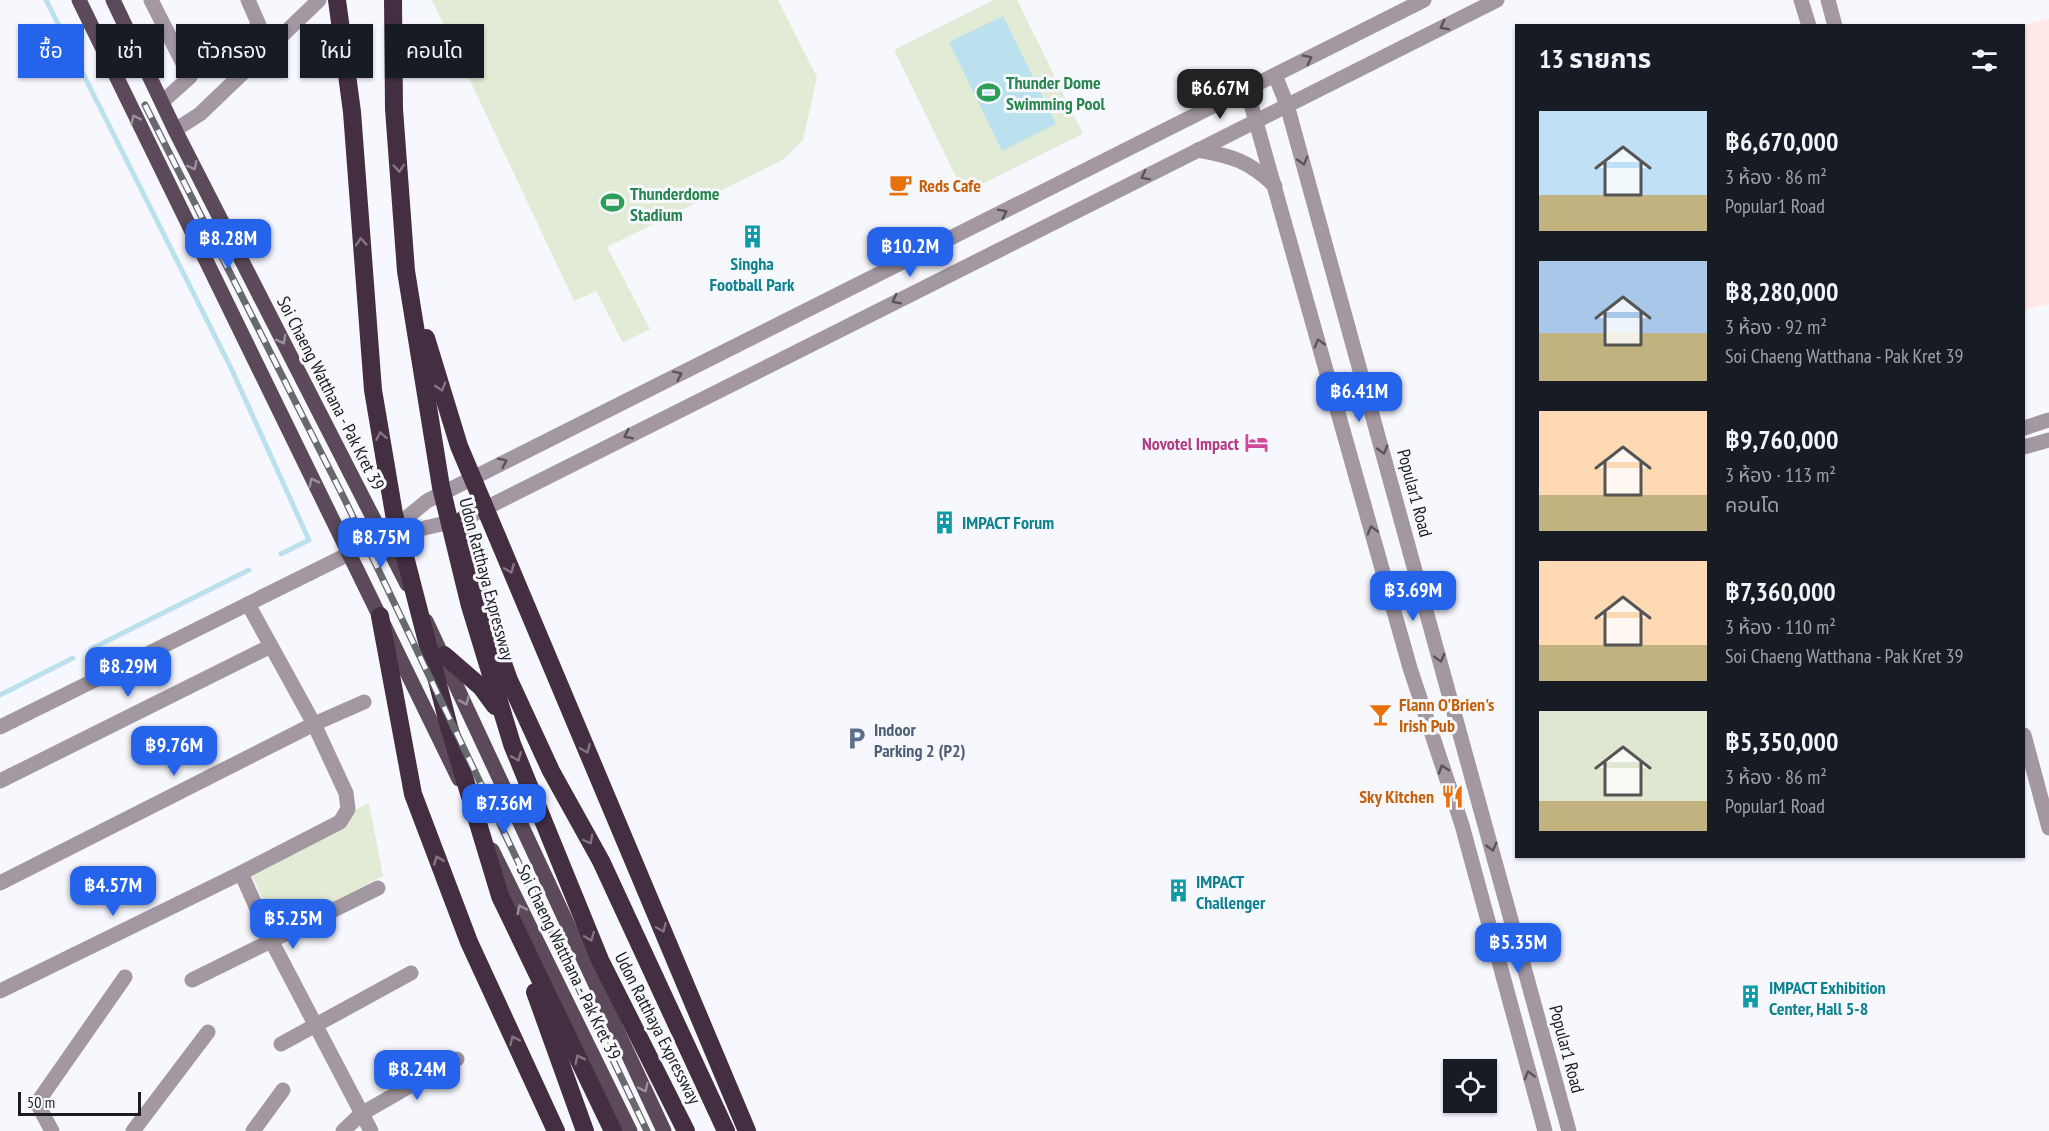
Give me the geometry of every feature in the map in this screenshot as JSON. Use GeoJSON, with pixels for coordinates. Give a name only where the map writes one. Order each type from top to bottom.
{"type":"FeatureCollection","features":[{"type":"Feature","properties":{"kind":"highway"},"geometry":{"type":"LineString","coordinates":[[337,0],[352,112],[373,390],[394,514],[449,727],[500,896],[585,1131]]}},
{"type":"Feature","properties":{"kind":"highway","name":"Udon Ratthaya Expressway"},"geometry":{"type":"LineString","coordinates":[[393,0],[394,109],[406,271],[441,487],[470,606],[512,744],[600,960],[686,1131]]}},
{"type":"Feature","properties":{"kind":"highway"},"geometry":{"type":"LineString","coordinates":[[406,271],[459,446],[747,1131]]}},
{"type":"Feature","properties":{"kind":"highway"},"geometry":{"type":"LineString","coordinates":[[464,519],[479,596],[509,680],[551,771],[601,861],[726,1131]]}},
{"type":"Feature","properties":{"kind":"highway"},"geometry":{"type":"LineString","coordinates":[[380,616],[413,794],[469,942],[556,1131]]}},
{"type":"Feature","properties":{"kind":"highway"},"geometry":{"type":"LineString","coordinates":[[444,655],[482,687],[551,771]]}},
{"type":"Feature","properties":{"kind":"highway"},"geometry":{"type":"LineString","coordinates":[[500,896],[613,1131]]}},
{"type":"Feature","properties":{"kind":"main road","name":"Soi Chaeng Watthana - Pak Kret 39"},"geometry":{"type":"LineString","coordinates":[[79,0],[630,1131]]}},
{"type":"Feature","properties":{"kind":"main road","name":"Soi Chaeng Watthana - Pak Kret 39"},"geometry":{"type":"LineString","coordinates":[[113,0],[175,130],[444,655],[574,943],[664,1131]]}},
{"type":"Feature","properties":{"kind":"street"},"geometry":{"type":"LineString","coordinates":[[151,0],[190,77],[162,102]]}},
{"type":"Feature","properties":{"kind":"street"},"geometry":{"type":"LineString","coordinates":[[248,0],[259,24]]}},
{"type":"Feature","properties":{"kind":"street"},"geometry":{"type":"LineString","coordinates":[[175,130],[200,114],[319,0]]}},
{"type":"Feature","properties":{"kind":"street"},"geometry":{"type":"LineString","coordinates":[[0,727],[383,537],[427,501],[1424,0]]}},
{"type":"Feature","properties":{"kind":"street"},"geometry":{"type":"LineString","coordinates":[[383,537],[442,526],[464,519],[1497,0]]}},
{"type":"Feature","properties":{"kind":"street"},"geometry":{"type":"LineString","coordinates":[[1801,0],[1808,24]]}},
{"type":"Feature","properties":{"kind":"street"},"geometry":{"type":"LineString","coordinates":[[1828,0],[1834,24]]}},
{"type":"Feature","properties":{"kind":"street","name":"Popular1 Road"},"geometry":{"type":"LineString","coordinates":[[1275,75],[1287,105],[1569,1131]]}},
{"type":"Feature","properties":{"kind":"street"},"geometry":{"type":"LineString","coordinates":[[1247,90],[1410,668],[1461,825],[1545,1131]]}},
{"type":"Feature","properties":{"kind":"street"},"geometry":{"type":"LineString","coordinates":[[1198,150],[1238,159],[1257,170],[1275,186]]}},
{"type":"Feature","properties":{"kind":"street"},"geometry":{"type":"LineString","coordinates":[[2025,428],[2049,420]]}},
{"type":"Feature","properties":{"kind":"street"},"geometry":{"type":"LineString","coordinates":[[2025,447],[2049,440]]}},
{"type":"Feature","properties":{"kind":"street"},"geometry":{"type":"LineString","coordinates":[[0,991],[340,822],[348,809],[346,793],[314,724],[248,604]]}},
{"type":"Feature","properties":{"kind":"street"},"geometry":{"type":"LineString","coordinates":[[0,781],[271,646]]}},
{"type":"Feature","properties":{"kind":"street"},"geometry":{"type":"LineString","coordinates":[[0,883],[314,724],[364,702]]}},
{"type":"Feature","properties":{"kind":"street"},"geometry":{"type":"LineString","coordinates":[[2025,739],[2049,828]]}},
{"type":"Feature","properties":{"kind":"street"},"geometry":{"type":"LineString","coordinates":[[241,873],[272,942],[371,1131]]}},
{"type":"Feature","properties":{"kind":"street"},"geometry":{"type":"LineString","coordinates":[[192,980],[378,888]]}},
{"type":"Feature","properties":{"kind":"street"},"geometry":{"type":"LineString","coordinates":[[281,1044],[411,974]]}},
{"type":"Feature","properties":{"kind":"street"},"geometry":{"type":"LineString","coordinates":[[52,1131],[37,1103],[125,977]]}},
{"type":"Feature","properties":{"kind":"street"},"geometry":{"type":"LineString","coordinates":[[133,1131],[208,1032]]}},
{"type":"Feature","properties":{"kind":"street"},"geometry":{"type":"LineString","coordinates":[[343,1131],[361,1114],[457,1059]]}},
{"type":"Feature","properties":{"kind":"street"},"geometry":{"type":"LineString","coordinates":[[253,1131],[283,1090]]}},
{"type":"Feature","properties":{"kind":"shaded area"},"geometry":{"type":"Polygon","coordinates":[[[2049,19],[2049,304],[2025,310],[2025,25],[2049,19]]]}},
{"type":"Feature","properties":{"kind":"green space","name":"Thunderdome Stadium"},"geometry":{"type":"Polygon","coordinates":[[[432,0],[778,0],[817,77],[803,140],[784,159],[607,247],[650,329],[623,343],[596,291],[574,301],[469,78],[484,78],[484,24],[443,24],[432,0]]]}},
{"type":"Feature","properties":{"kind":"green space","name":"Thunder Dome Swimming Pool"},"geometry":{"type":"Polygon","coordinates":[[[994,0],[1017,0],[1083,134],[964,193],[894,50],[994,0]]]}},
{"type":"Feature","properties":{"kind":"green space"},"geometry":{"type":"Polygon","coordinates":[[[369,803],[383,876],[278,931],[247,865],[369,803]]]}},
{"type":"Feature","properties":{"kind":"water"},"geometry":{"type":"Polygon","coordinates":[[[1003,16],[1056,124],[1002,151],[949,42],[1003,16]]]}},
{"type":"Feature","properties":{"kind":"waterway"},"geometry":{"type":"LineString","coordinates":[[46,0],[231,368],[309,540],[281,554]]}},
{"type":"Feature","properties":{"kind":"waterway"},"geometry":{"type":"LineString","coordinates":[[91,649],[249,570]]}},
{"type":"Feature","properties":{"kind":"waterway"},"geometry":{"type":"LineString","coordinates":[[0,695],[73,658]]}},
{"type":"Feature","properties":{"kind":"railway"},"geometry":{"type":"LineString","coordinates":[[145,105],[344,498],[647,1131]]}},
{"type":"Feature","properties":{"kind":"place","name":"Thunder Dome Swimming Pool"},"geometry":{"type":"Point","coordinates":[988,92]}},
{"type":"Feature","properties":{"kind":"place","name":"Reds Cafe"},"geometry":{"type":"Point","coordinates":[901,185]}},
{"type":"Feature","properties":{"kind":"place","name":"Thunderdome Stadium"},"geometry":{"type":"Point","coordinates":[612,203]}},
{"type":"Feature","properties":{"kind":"place","name":"Singha Football Park"},"geometry":{"type":"Point","coordinates":[752,237]}},
{"type":"Feature","properties":{"kind":"place","name":"Novotel Impact"},"geometry":{"type":"Point","coordinates":[1257,443]}},
{"type":"Feature","properties":{"kind":"place","name":"IMPACT Forum"},"geometry":{"type":"Point","coordinates":[944,522]}},
{"type":"Feature","properties":{"kind":"place","name":"Flann O'Brien's Irish Pub"},"geometry":{"type":"Point","coordinates":[1381,714]}},
{"type":"Feature","properties":{"kind":"place","name":"Indoor Parking 2 (P2)"},"geometry":{"type":"Point","coordinates":[856,739]}},
{"type":"Feature","properties":{"kind":"place","name":"Sky Kitchen"},"geometry":{"type":"Point","coordinates":[1452,796]}},
{"type":"Feature","properties":{"kind":"place","name":"IMPACT Challenger"},"geometry":{"type":"Point","coordinates":[1178,891]}},
{"type":"Feature","properties":{"kind":"place","name":"IMPACT Exhibition Center, Hall 5-8"},"geometry":{"type":"Point","coordinates":[1751,997]}}]}
